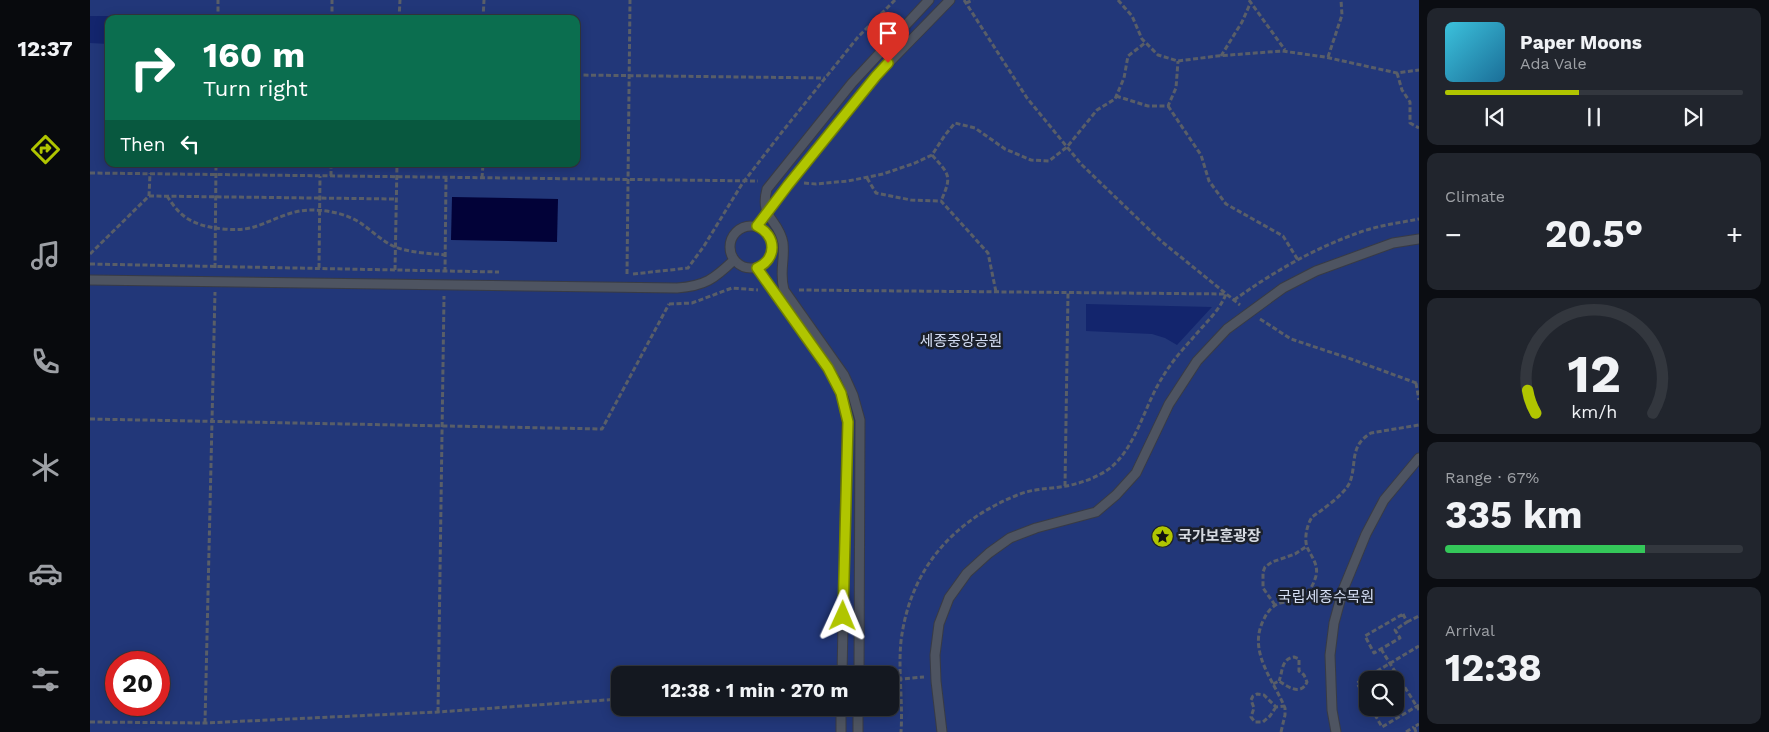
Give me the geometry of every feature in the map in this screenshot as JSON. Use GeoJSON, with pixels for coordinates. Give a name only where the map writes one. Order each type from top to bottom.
{"type":"FeatureCollection","features":[{"type":"Feature","properties":{"kind":"lane"},"geometry":{"type":"LineString","coordinates":[[859,666],[860,420],[854,395],[844,375],[784,290],[781,277],[784,259],[783,241],[777,227],[767,214],[764,201],[767,189],[852,82],[930,0]]}},
{"type":"Feature","properties":{"kind":"lane"},"geometry":{"type":"LineString","coordinates":[[757,226],[876,76],[950,0]]}},
{"type":"Feature","properties":{"kind":"lane"},"geometry":{"type":"LineString","coordinates":[[744,226],[757,226],[768,234],[772,246],[769,259],[764,265],[757,268],[742,267],[734,260],[729,249],[732,235],[744,226]]}},
{"type":"Feature","properties":{"kind":"lane"},"geometry":{"type":"LineString","coordinates":[[942,732],[935,655],[939,624],[949,598],[968,573],[989,553],[1010,538],[1036,528],[1096,512],[1116,495],[1136,473],[1169,404],[1197,361],[1227,329],[1283,288],[1316,270],[1393,243],[1419,239]]}},
{"type":"Feature","properties":{"kind":"lane"},"geometry":{"type":"LineString","coordinates":[[90,280],[677,288],[693,287],[715,278],[734,260]]}},
{"type":"Feature","properties":{"kind":"lane"},"geometry":{"type":"LineString","coordinates":[[757,268],[828,368],[841,393],[848,422],[842,666]]}},
{"type":"Feature","properties":{"kind":"lane"},"geometry":{"type":"LineString","coordinates":[[1336,732],[1332,710],[1330,655],[1334,623],[1344,590],[1366,534],[1384,500],[1419,458]]}},
{"type":"Feature","properties":{"kind":"lane"},"geometry":{"type":"LineString","coordinates":[[841,716],[841,732]]}},
{"type":"Feature","properties":{"kind":"lane"},"geometry":{"type":"LineString","coordinates":[[858,716],[858,732]]}},
{"type":"Feature","properties":{"kind":"path"},"geometry":{"type":"LineString","coordinates":[[218,0],[218,15]]}},
{"type":"Feature","properties":{"kind":"path"},"geometry":{"type":"LineString","coordinates":[[332,0],[332,15]]}},
{"type":"Feature","properties":{"kind":"path"},"geometry":{"type":"LineString","coordinates":[[399,15],[400,0]]}},
{"type":"Feature","properties":{"kind":"path"},"geometry":{"type":"LineString","coordinates":[[483,15],[484,0]]}},
{"type":"Feature","properties":{"kind":"path"},"geometry":{"type":"LineString","coordinates":[[630,0],[627,274],[688,268]]}},
{"type":"Feature","properties":{"kind":"path"},"geometry":{"type":"LineString","coordinates":[[90,419],[602,429],[688,268],[745,180],[858,37],[895,0]]}},
{"type":"Feature","properties":{"kind":"path"},"geometry":{"type":"LineString","coordinates":[[973,0],[965,1],[1027,98],[1081,164],[1161,241],[1226,294],[1291,340],[1361,362],[1417,384],[1419,400]]}},
{"type":"Feature","properties":{"kind":"path"},"geometry":{"type":"LineString","coordinates":[[1118,0],[1132,16],[1142,40],[1158,55],[1178,61],[1286,51],[1328,57],[1396,73],[1419,70]]}},
{"type":"Feature","properties":{"kind":"path"},"geometry":{"type":"LineString","coordinates":[[1328,57],[1342,16],[1341,0]]}},
{"type":"Feature","properties":{"kind":"path"},"geometry":{"type":"LineString","coordinates":[[1221,56],[1238,29],[1250,2],[1286,51]]}},
{"type":"Feature","properties":{"kind":"path"},"geometry":{"type":"LineString","coordinates":[[790,182],[816,184],[848,182],[907,166],[932,155],[955,123],[975,128],[1005,150],[1031,160],[1049,161],[1068,147],[1097,110],[1115,99],[1124,78],[1128,56],[1146,43]]}},
{"type":"Feature","properties":{"kind":"path"},"geometry":{"type":"LineString","coordinates":[[1168,106],[1176,88],[1178,61]]}},
{"type":"Feature","properties":{"kind":"path"},"geometry":{"type":"LineString","coordinates":[[1396,73],[1402,90],[1410,102],[1410,123],[1419,128]]}},
{"type":"Feature","properties":{"kind":"path"},"geometry":{"type":"LineString","coordinates":[[580,75],[825,78]]}},
{"type":"Feature","properties":{"kind":"path"},"geometry":{"type":"LineString","coordinates":[[1116,96],[1148,106],[1168,106]]}},
{"type":"Feature","properties":{"kind":"path"},"geometry":{"type":"LineString","coordinates":[[1168,106],[1201,155],[1209,181],[1226,204],[1282,236],[1298,260]]}},
{"type":"Feature","properties":{"kind":"path"},"geometry":{"type":"LineString","coordinates":[[932,155],[947,171],[949,183],[941,201]]}},
{"type":"Feature","properties":{"kind":"path"},"geometry":{"type":"LineString","coordinates":[[205,723],[216,167]]}},
{"type":"Feature","properties":{"kind":"path"},"geometry":{"type":"LineString","coordinates":[[331,167],[331,176]]}},
{"type":"Feature","properties":{"kind":"path"},"geometry":{"type":"LineString","coordinates":[[395,270],[397,167]]}},
{"type":"Feature","properties":{"kind":"path"},"geometry":{"type":"LineString","coordinates":[[482,167],[482,178]]}},
{"type":"Feature","properties":{"kind":"path"},"geometry":{"type":"LineString","coordinates":[[90,173],[745,180],[773,182]]}},
{"type":"Feature","properties":{"kind":"path"},"geometry":{"type":"LineString","coordinates":[[90,254],[149,196],[150,173]]}},
{"type":"Feature","properties":{"kind":"path"},"geometry":{"type":"LineString","coordinates":[[319,268],[320,176]]}},
{"type":"Feature","properties":{"kind":"path"},"geometry":{"type":"LineString","coordinates":[[438,712],[446,178]]}},
{"type":"Feature","properties":{"kind":"path"},"geometry":{"type":"LineString","coordinates":[[867,178],[876,193],[911,200],[941,201],[988,253],[996,292]]}},
{"type":"Feature","properties":{"kind":"path"},"geometry":{"type":"LineString","coordinates":[[149,196],[396,199]]}},
{"type":"Feature","properties":{"kind":"path"},"geometry":{"type":"LineString","coordinates":[[168,196],[181,214],[194,223],[215,228],[233,230],[252,228],[289,212],[301,210],[320,211],[347,216],[395,247],[445,254]]}},
{"type":"Feature","properties":{"kind":"path"},"geometry":{"type":"LineString","coordinates":[[1234,300],[1274,272],[1356,233],[1419,219]]}},
{"type":"Feature","properties":{"kind":"path"},"geometry":{"type":"LineString","coordinates":[[90,264],[502,272]]}},
{"type":"Feature","properties":{"kind":"path"},"geometry":{"type":"LineString","coordinates":[[669,304],[692,303],[732,288],[772,291]]}},
{"type":"Feature","properties":{"kind":"path"},"geometry":{"type":"LineString","coordinates":[[784,290],[1226,294]]}},
{"type":"Feature","properties":{"kind":"path"},"geometry":{"type":"LineString","coordinates":[[1065,486],[1068,293]]}},
{"type":"Feature","properties":{"kind":"path"},"geometry":{"type":"LineString","coordinates":[[901,732],[901,643],[908,607],[913,591],[938,549],[960,528],[998,503],[1028,491],[1065,486],[1094,477],[1108,470],[1122,456],[1132,440],[1161,379],[1190,341],[1221,307],[1226,294]]}},
{"type":"Feature","properties":{"kind":"path"},"geometry":{"type":"LineString","coordinates":[[1281,732],[1285,715],[1284,706],[1262,664],[1259,643],[1263,621],[1267,613],[1275,605],[1300,599],[1315,581],[1316,565],[1307,546],[1309,522],[1312,517],[1339,496],[1349,483],[1354,454],[1365,436],[1381,430],[1419,425]]}},
{"type":"Feature","properties":{"kind":"path"},"geometry":{"type":"LineString","coordinates":[[1275,605],[1263,588],[1263,572],[1265,567],[1272,562],[1295,554],[1307,546]]}},
{"type":"Feature","properties":{"kind":"path"},"geometry":{"type":"LineString","coordinates":[[1407,622],[1402,614],[1364,636],[1374,653],[1400,638],[1395,630],[1419,616]]}},
{"type":"Feature","properties":{"kind":"path"},"geometry":{"type":"LineString","coordinates":[[1377,671],[1419,646]]}},
{"type":"Feature","properties":{"kind":"path"},"geometry":{"type":"LineString","coordinates":[[1381,649],[1418,707],[1404,715]]}},
{"type":"Feature","properties":{"kind":"path"},"geometry":{"type":"LineString","coordinates":[[1273,684],[1279,681],[1286,660],[1294,657],[1299,659],[1298,671],[1307,682],[1303,688],[1300,690],[1291,688],[1279,681]]}},
{"type":"Feature","properties":{"kind":"path"},"geometry":{"type":"LineString","coordinates":[[901,680],[936,675]]}},
{"type":"Feature","properties":{"kind":"path"},"geometry":{"type":"LineString","coordinates":[[1276,707],[1264,695],[1257,694],[1251,700],[1254,708],[1251,717],[1256,722],[1263,722],[1276,707],[1284,706]]}},
{"type":"Feature","properties":{"kind":"path"},"geometry":{"type":"LineString","coordinates":[[90,722],[205,723],[438,712],[611,700]]}},
{"type":"Feature","properties":{"kind":"path"},"geometry":{"type":"LineString","coordinates":[[1376,716],[1382,727],[1402,716]]}},
{"type":"Feature","properties":{"kind":"path"},"geometry":{"type":"LineString","coordinates":[[1406,732],[1419,724]]}},
{"type":"Feature","properties":{"kind":"path"},"geometry":{"type":"LineString","coordinates":[[1414,727],[1416,732]]}},
{"type":"Feature","properties":{"kind":"green space","name":"세종중앙공원"},"geometry":{"type":"Polygon","coordinates":[[[90,0],[1419,0],[1419,732],[90,732],[90,0]]]}},
{"type":"Feature","properties":{"kind":"shaded area"},"geometry":{"type":"Polygon","coordinates":[[[452,197],[558,199],[557,242],[451,240],[452,197]]]}},
{"type":"Feature","properties":{"kind":"building"},"geometry":{"type":"Polygon","coordinates":[[[90,16],[105,16],[105,44],[90,43],[90,16]]]}},
{"type":"Feature","properties":{"kind":"building"},"geometry":{"type":"Polygon","coordinates":[[[1086,304],[1212,307],[1177,345],[1165,338],[1152,334],[1086,331],[1086,304]]]}},
{"type":"Feature","properties":{"kind":"place","name":"국가보훈광장"},"geometry":{"type":"Point","coordinates":[1162,536]}},
{"type":"Feature","properties":{"kind":"route"},"geometry":{"type":"LineString","coordinates":[[843,616],[848,422],[841,393],[828,368],[757,268],[764,265],[772,253],[771,240],[768,234],[757,226],[788,185],[888,63]]}},
{"type":"Feature","properties":{"kind":"park label","name":"국립세종수목원"},"geometry":{"type":"Point","coordinates":[1326,597]}}]}
